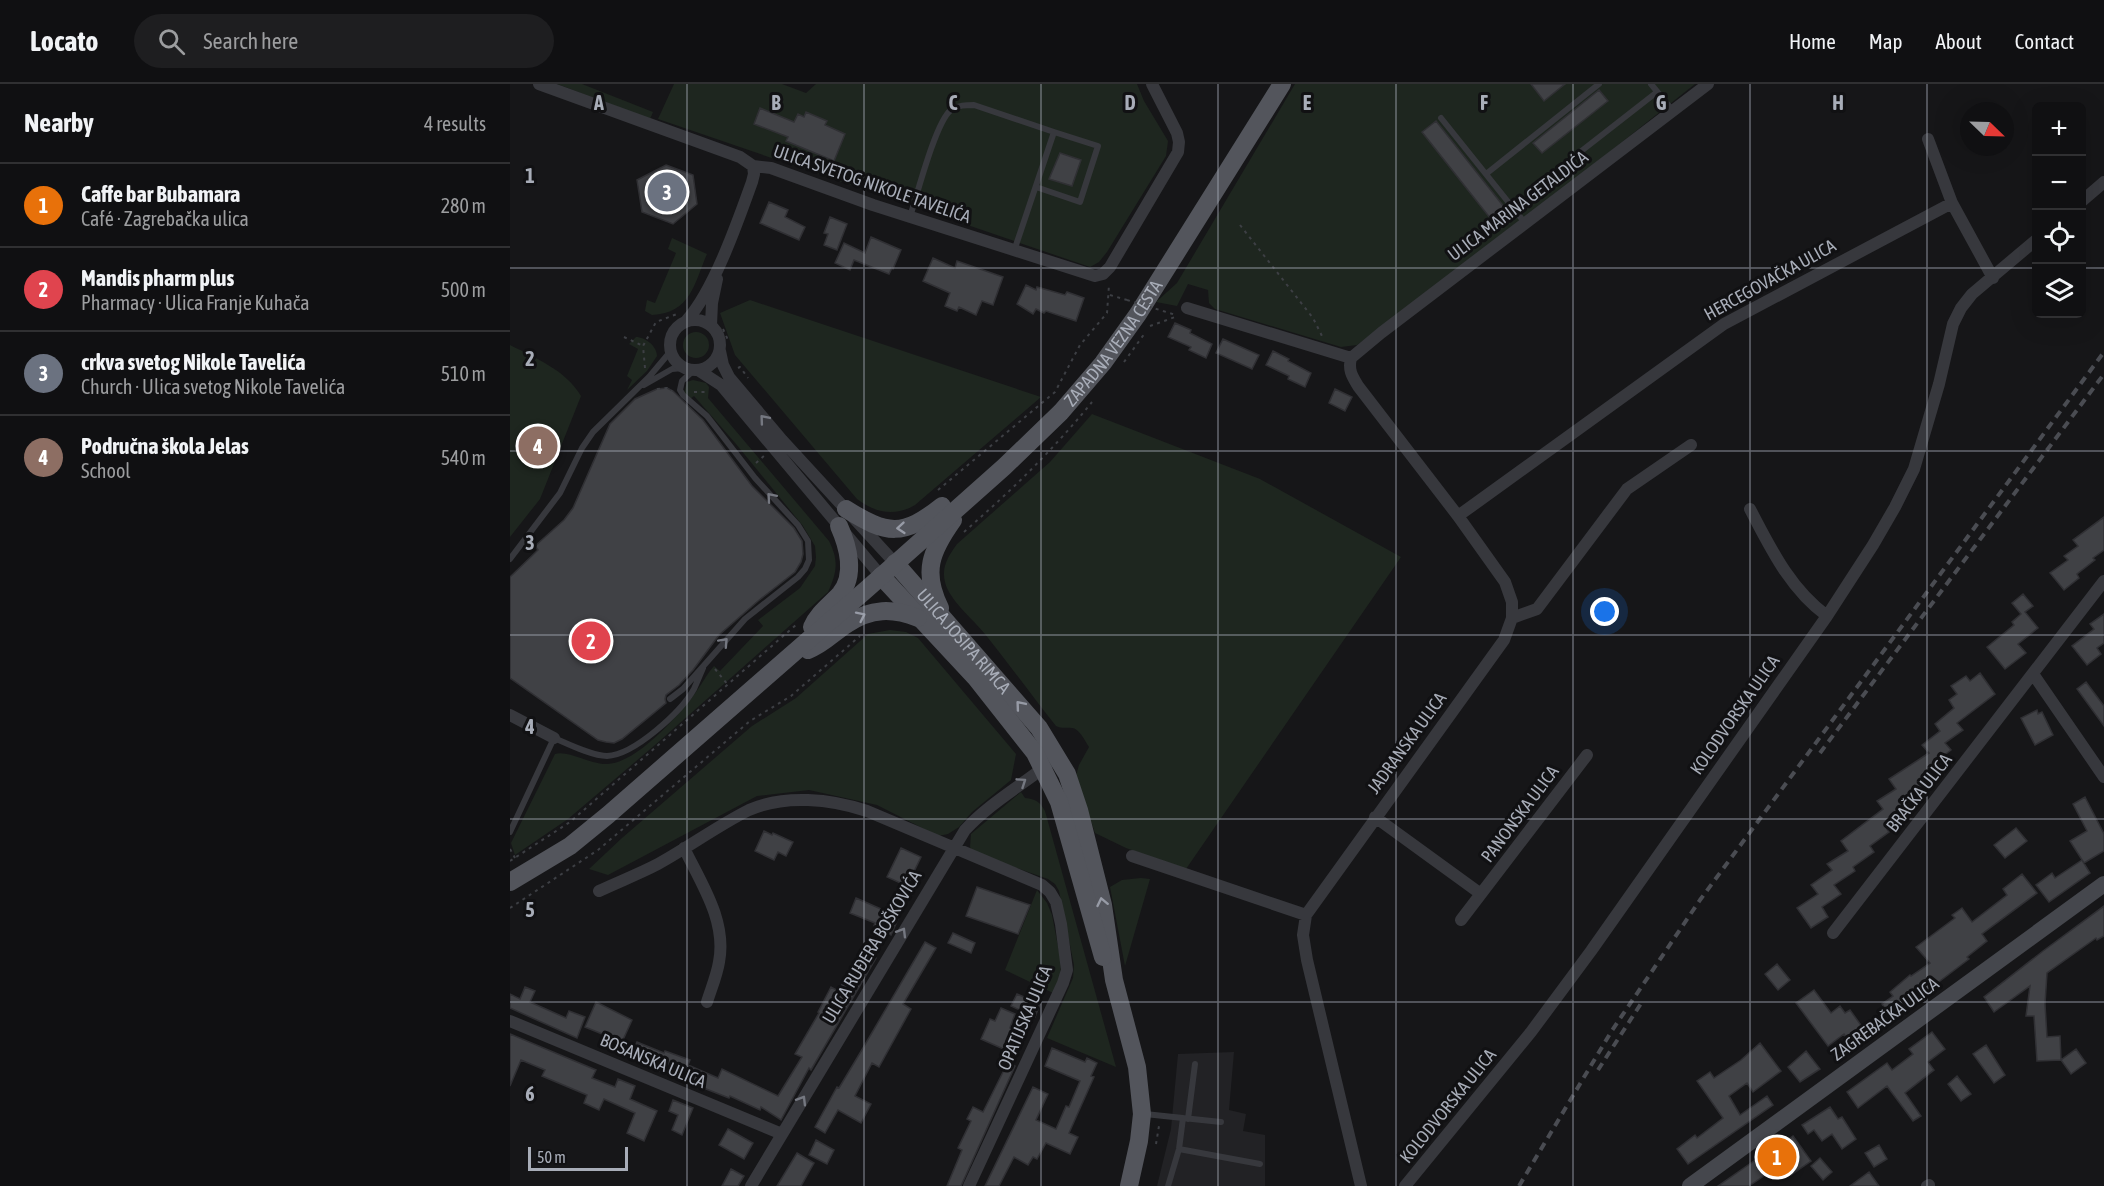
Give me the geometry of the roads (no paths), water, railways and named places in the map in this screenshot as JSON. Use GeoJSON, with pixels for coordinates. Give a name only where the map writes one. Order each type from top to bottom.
{"type":"FeatureCollection","features":[{"type":"Feature","properties":{"kind":"main road","name":"ZAPADNA VEZNA CESTA"},"geometry":{"type":"LineString","coordinates":[[510,882],[570,846],[608,815],[967,500],[1061,412],[1119,340],[1173,260],[1282,84]]}},
{"type":"Feature","properties":{"kind":"main road"},"geometry":{"type":"LineString","coordinates":[[846,509],[874,525],[888,529],[906,528],[924,520],[974,483],[1004,467]]}},
{"type":"Feature","properties":{"kind":"main road"},"geometry":{"type":"LineString","coordinates":[[949,625],[932,592],[930,569],[935,549],[967,500]]}},
{"type":"Feature","properties":{"kind":"main road"},"geometry":{"type":"LineString","coordinates":[[807,641],[814,621],[841,594],[847,580],[848,556],[839,526]]}},
{"type":"Feature","properties":{"kind":"main road","name":"ULICA JOSIPA RIMCA"},"geometry":{"type":"LineString","coordinates":[[895,563],[1039,728],[1058,757],[1074,792],[1103,905],[1114,980],[1137,1067],[1142,1114],[1139,1141],[1129,1186]]}},
{"type":"Feature","properties":{"kind":"main road","name":"ULICA JOSIPA RIMCA"},"geometry":{"type":"LineString","coordinates":[[881,576],[975,677],[1024,737],[1043,768],[1059,802],[1097,940],[1104,962],[1114,980]]}},
{"type":"Feature","properties":{"kind":"main road"},"geometry":{"type":"LineString","coordinates":[[792,654],[812,648],[847,624],[870,612],[895,610],[921,619]]}},
{"type":"Feature","properties":{"kind":"main road","name":"ZAGREBAČKA ULICA"},"geometry":{"type":"LineString","coordinates":[[1690,1186],[2104,884]]}},
{"type":"Feature","properties":{"kind":"street","name":"ULICA SVETOG NIKOLE TAVELIĆA"},"geometry":{"type":"LineString","coordinates":[[539,84],[740,157],[753,166],[771,168],[910,217],[1095,276],[1103,274],[1110,267],[1178,152],[1177,133],[1152,84]]}},
{"type":"Feature","properties":{"kind":"street","name":"ULICA MARINA GETALDIĆA"},"geometry":{"type":"LineString","coordinates":[[1351,358],[1708,84]]}},
{"type":"Feature","properties":{"kind":"street"},"geometry":{"type":"LineString","coordinates":[[1928,139],[1952,203],[1992,278]]}},
{"type":"Feature","properties":{"kind":"street","name":"ULICA JOSIPA RIMCA"},"geometry":{"type":"LineString","coordinates":[[753,166],[752,182],[722,257],[698,307],[685,315],[673,332],[670,339],[670,352],[673,358],[721,385],[881,576]]}},
{"type":"Feature","properties":{"kind":"street"},"geometry":{"type":"LineString","coordinates":[[2086,198],[2104,182]]}},
{"type":"Feature","properties":{"kind":"street","name":"HERCEGOVAČKA ULICA"},"geometry":{"type":"LineString","coordinates":[[1458,516],[1724,324],[1952,203]]}},
{"type":"Feature","properties":{"kind":"street","name":"KOLODVORSKA ULICA"},"geometry":{"type":"LineString","coordinates":[[1405,1186],[1531,1032],[1591,951],[1827,616],[1873,545],[1914,469],[1939,384],[1953,324],[1961,308],[1972,294],[2032,244]]}},
{"type":"Feature","properties":{"kind":"street","name":"ULICA JOSIPA RIMCA"},"geometry":{"type":"LineString","coordinates":[[722,257],[711,303],[724,350],[723,365],[729,377],[782,440],[895,563]]}},
{"type":"Feature","properties":{"kind":"street"},"geometry":{"type":"LineString","coordinates":[[1186,308],[1351,358],[1350,374],[1358,386],[1458,516],[1505,582],[1512,602],[1512,618],[1537,609],[1627,489],[1691,445]]}},
{"type":"Feature","properties":{"kind":"street"},"geometry":{"type":"LineString","coordinates":[[685,315],[716,325]]}},
{"type":"Feature","properties":{"kind":"street"},"geometry":{"type":"LineString","coordinates":[[692,369],[712,364],[724,350]]}},
{"type":"Feature","properties":{"kind":"street"},"geometry":{"type":"LineString","coordinates":[[1750,509],[1791,581],[1810,603],[1827,616]]}},
{"type":"Feature","properties":{"kind":"street","name":"BRAČKA ULICA"},"geometry":{"type":"LineString","coordinates":[[1833,933],[2104,581]]}},
{"type":"Feature","properties":{"kind":"street","name":"JADRANSKA ULICA"},"geometry":{"type":"LineString","coordinates":[[1306,915],[1504,640],[1512,618]]}},
{"type":"Feature","properties":{"kind":"street"},"geometry":{"type":"LineString","coordinates":[[2033,674],[2104,777]]}},
{"type":"Feature","properties":{"kind":"street"},"geometry":{"type":"LineString","coordinates":[[510,715],[554,738]]}},
{"type":"Feature","properties":{"kind":"street","name":"PANONSKA ULICA"},"geometry":{"type":"LineString","coordinates":[[1461,920],[1587,755]]}},
{"type":"Feature","properties":{"kind":"street","name":"ULICA RUĐERA BOŠKOVIĆA"},"geometry":{"type":"LineString","coordinates":[[751,1186],[964,830],[980,814],[1058,757]]}},
{"type":"Feature","properties":{"kind":"street"},"geometry":{"type":"LineString","coordinates":[[599,891],[656,865],[752,809],[773,803],[822,800],[848,805],[952,848]]}},
{"type":"Feature","properties":{"kind":"street"},"geometry":{"type":"LineString","coordinates":[[1375,818],[1481,894]]}},
{"type":"Feature","properties":{"kind":"street"},"geometry":{"type":"LineString","coordinates":[[684,848],[713,909],[719,927],[720,961],[707,1002]]}},
{"type":"Feature","properties":{"kind":"street","name":"OPATIJSKA ULICA"},"geometry":{"type":"LineString","coordinates":[[952,848],[1023,876],[1042,885],[1050,892],[1056,902],[1067,970],[969,1186]]}},
{"type":"Feature","properties":{"kind":"street"},"geometry":{"type":"LineString","coordinates":[[1132,856],[1306,915],[1303,935],[1307,960],[1361,1186]]}},
{"type":"Feature","properties":{"kind":"street","name":"BOSANSKA ULICA"},"geometry":{"type":"LineString","coordinates":[[510,1021],[782,1134]]}},
{"type":"Feature","properties":{"kind":"lane"},"geometry":{"type":"LineString","coordinates":[[1486,174],[1599,84]]}},
{"type":"Feature","properties":{"kind":"lane"},"geometry":{"type":"LineString","coordinates":[[1651,84],[1673,111]]}},
{"type":"Feature","properties":{"kind":"lane"},"geometry":{"type":"LineString","coordinates":[[1575,156],[1658,92]]}},
{"type":"Feature","properties":{"kind":"lane"},"geometry":{"type":"LineString","coordinates":[[910,217],[942,122],[953,109],[967,105],[974,105],[1098,146],[1080,202],[1036,187]]}},
{"type":"Feature","properties":{"kind":"lane"},"geometry":{"type":"LineString","coordinates":[[1441,118],[1526,223]]}},
{"type":"Feature","properties":{"kind":"lane"},"geometry":{"type":"LineString","coordinates":[[1014,251],[1054,132]]}},
{"type":"Feature","properties":{"kind":"lane"},"geometry":{"type":"LineString","coordinates":[[651,379],[670,352]]}},
{"type":"Feature","properties":{"kind":"lane"},"geometry":{"type":"LineString","coordinates":[[510,559],[560,493],[582,448],[593,432],[638,388],[651,379],[672,369],[692,369]]}},
{"type":"Feature","properties":{"kind":"lane"},"geometry":{"type":"LineString","coordinates":[[670,699],[683,689],[745,619],[798,577],[805,569],[808,560],[808,542],[798,525],[755,478],[707,416],[680,390],[685,377],[692,369]]}},
{"type":"Feature","properties":{"kind":"lane"},"geometry":{"type":"LineString","coordinates":[[510,832],[554,738],[580,749],[606,756],[628,751],[647,739],[681,706],[693,690],[707,660]]}},
{"type":"Feature","properties":{"kind":"lane"},"geometry":{"type":"LineString","coordinates":[[1168,1186],[1186,1118],[1195,1064]]}},
{"type":"Feature","properties":{"kind":"lane"},"geometry":{"type":"LineString","coordinates":[[1142,1114],[1221,1122]]}},
{"type":"Feature","properties":{"kind":"lane"},"geometry":{"type":"LineString","coordinates":[[1179,1149],[1260,1164]]}},
{"type":"Feature","properties":{"kind":"railway"},"geometry":{"type":"LineString","coordinates":[[1519,1186],[1611,1032],[1700,900],[2104,352]]}},
{"type":"Feature","properties":{"kind":"railway"},"geometry":{"type":"LineString","coordinates":[[1820,753],[2104,374]]}},
{"type":"Feature","properties":{"kind":"railway"},"geometry":{"type":"LineString","coordinates":[[1598,1070],[1642,1002]]}},
{"type":"Feature","properties":{"kind":"place","name":"crkva svetog Nikole Tavelića"},"geometry":{"type":"Point","coordinates":[667,192]}},
{"type":"Feature","properties":{"kind":"place","name":"Područna škola Jelas"},"geometry":{"type":"Point","coordinates":[538,446]}},
{"type":"Feature","properties":{"kind":"place","name":"Mandis pharm plus"},"geometry":{"type":"Point","coordinates":[591,641]}},
{"type":"Feature","properties":{"kind":"place","name":"Caffe bar Bubamara"},"geometry":{"type":"Point","coordinates":[1777,1157]}}]}
